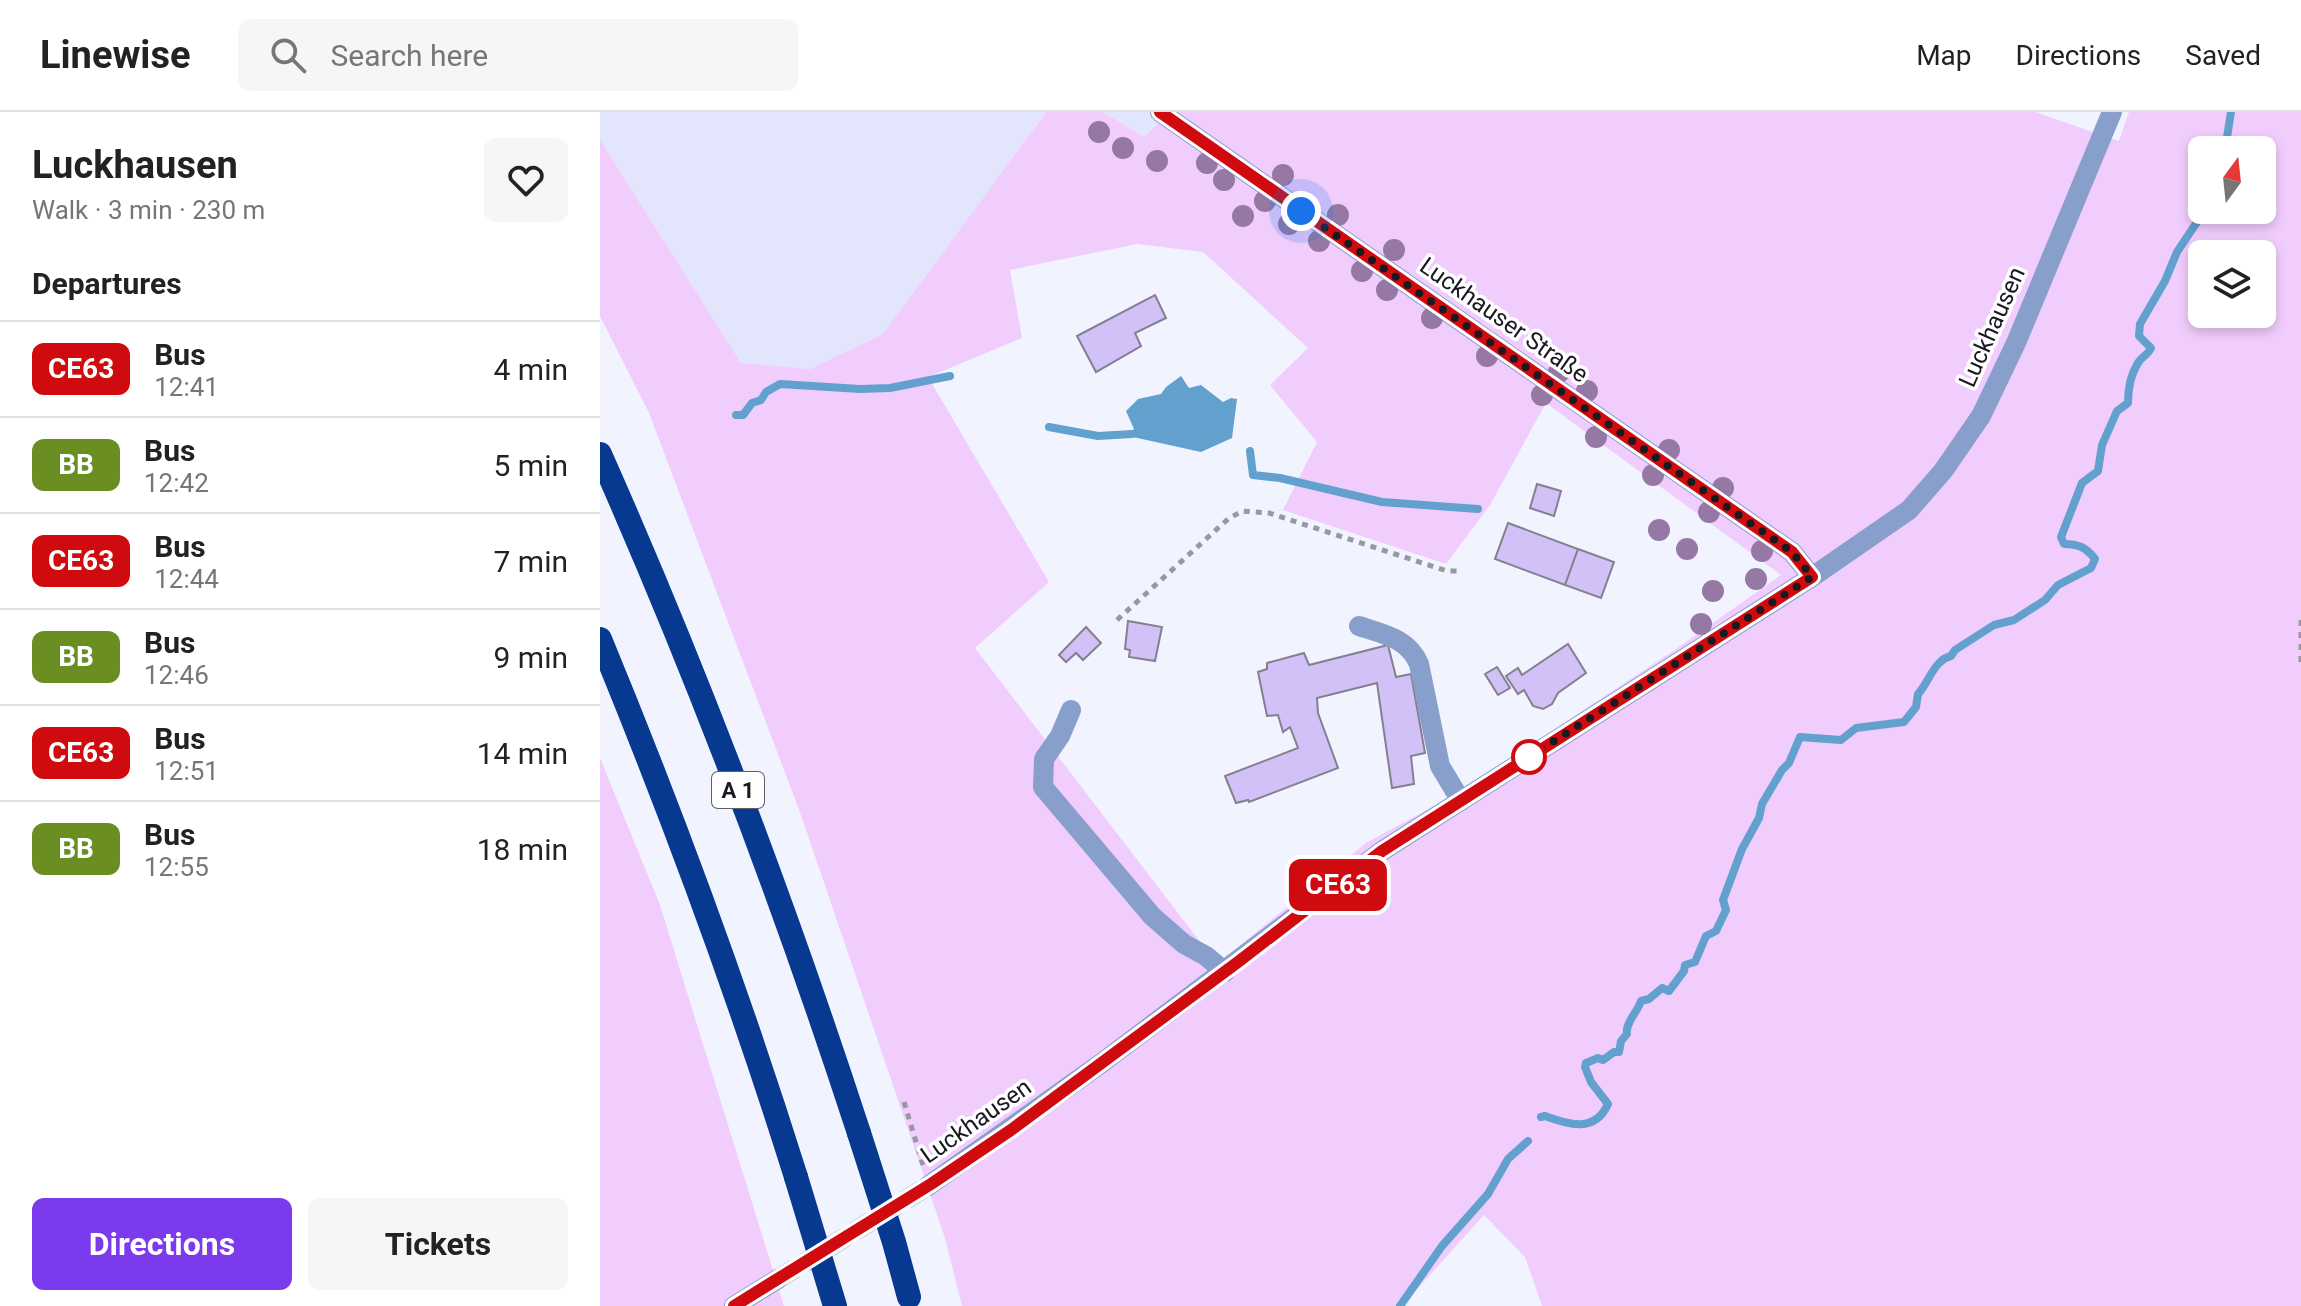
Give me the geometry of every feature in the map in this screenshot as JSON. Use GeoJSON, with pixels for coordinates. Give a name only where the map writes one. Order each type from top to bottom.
{"type":"FeatureCollection","features":[{"type":"Feature","properties":{"kind":"highway","name":"A 1"},"geometry":{"type":"LineString","coordinates":[[600,454],[726,756],[820,1014],[894,1242],[910,1302]]}},
{"type":"Feature","properties":{"kind":"highway"},"geometry":{"type":"LineString","coordinates":[[600,639],[663,791],[760,1063],[835,1306]]}},
{"type":"Feature","properties":{"kind":"street","name":"Luckhauser Straße"},"geometry":{"type":"LineString","coordinates":[[1160,112],[1792,552],[1812,577]]}},
{"type":"Feature","properties":{"kind":"street","name":"Luckhausen"},"geometry":{"type":"LineString","coordinates":[[926,1178],[1011,1130],[1382,851],[1812,577],[1909,510],[1961,447],[1981,416],[2016,343],[2112,112]]}},
{"type":"Feature","properties":{"kind":"street"},"geometry":{"type":"LineString","coordinates":[[1359,626],[1396,638],[1415,654],[1440,766],[1461,801]]}},
{"type":"Feature","properties":{"kind":"street"},"geometry":{"type":"LineString","coordinates":[[1071,710],[1060,736],[1044,759],[1043,787],[1152,916],[1184,944],[1206,956],[1225,972]]}},
{"type":"Feature","properties":{"kind":"street"},"geometry":{"type":"LineString","coordinates":[[734,1306],[778,1279]]}},
{"type":"Feature","properties":{"kind":"path"},"geometry":{"type":"LineString","coordinates":[[1117,620],[1228,519],[1242,511],[1269,513],[1447,571],[1457,571]]}},
{"type":"Feature","properties":{"kind":"path"},"geometry":{"type":"LineString","coordinates":[[2301,620],[2301,668]]}},
{"type":"Feature","properties":{"kind":"path"},"geometry":{"type":"LineString","coordinates":[[904,1102],[926,1178]]}},
{"type":"Feature","properties":{"kind":"shaded area"},"geometry":{"type":"Polygon","coordinates":[[[600,112],[1046,112],[883,334],[810,369],[741,363],[600,140],[600,112]]]}},
{"type":"Feature","properties":{"kind":"shaded area"},"geometry":{"type":"Polygon","coordinates":[[[1046,112],[1103,112],[1144,137],[1170,112],[2035,112],[2119,141],[2129,112],[2301,112],[2301,1306],[1542,1306],[1525,1257],[1484,1215],[1402,1306],[962,1306],[945,1238],[801,815],[649,413],[600,316],[600,140],[741,363],[810,369],[883,334],[1046,112]],[[1137,244],[1010,270],[1022,338],[928,377],[1049,582],[975,648],[1217,964],[1366,843],[1456,794],[1670,653],[1781,575],[1546,403],[1490,505],[1446,564],[1283,510],[1317,442],[1270,385],[1308,348],[1203,252],[1137,244]]]}},
{"type":"Feature","properties":{"kind":"shaded area"},"geometry":{"type":"Polygon","coordinates":[[[1103,112],[1170,112],[1144,137],[1103,112]]]}},
{"type":"Feature","properties":{"kind":"shaded area"},"geometry":{"type":"Polygon","coordinates":[[[600,758],[660,905],[784,1306],[600,1306],[600,758]]]}},
{"type":"Feature","properties":{"kind":"water"},"geometry":{"type":"Polygon","coordinates":[[[1181,376],[1189,388],[1201,385],[1223,402],[1237,399],[1232,438],[1201,452],[1133,437],[1131,432],[1134,429],[1126,411],[1138,399],[1161,394],[1181,376]]]}},
{"type":"Feature","properties":{"kind":"building"},"geometry":{"type":"Polygon","coordinates":[[[1155,295],[1166,318],[1135,333],[1141,346],[1096,372],[1077,336],[1155,295]]]}},
{"type":"Feature","properties":{"kind":"building"},"geometry":{"type":"Polygon","coordinates":[[[1537,484],[1561,491],[1554,516],[1530,508],[1537,484]]]}},
{"type":"Feature","properties":{"kind":"building"},"geometry":{"type":"Polygon","coordinates":[[[1508,523],[1578,549],[1565,585],[1495,559],[1508,523]]]}},
{"type":"Feature","properties":{"kind":"building"},"geometry":{"type":"Polygon","coordinates":[[[1578,549],[1614,562],[1601,598],[1565,585],[1578,549]]]}},
{"type":"Feature","properties":{"kind":"building"},"geometry":{"type":"Polygon","coordinates":[[[1128,621],[1162,627],[1155,661],[1129,657],[1130,650],[1125,649],[1128,621]]]}},
{"type":"Feature","properties":{"kind":"building"},"geometry":{"type":"Polygon","coordinates":[[[1086,627],[1101,643],[1083,660],[1076,653],[1066,662],[1059,655],[1086,627]]]}},
{"type":"Feature","properties":{"kind":"building"},"geometry":{"type":"Polygon","coordinates":[[[1568,644],[1586,673],[1558,693],[1552,704],[1543,709],[1533,706],[1524,690],[1518,694],[1506,676],[1518,668],[1522,675],[1568,644]]]}},
{"type":"Feature","properties":{"kind":"building"},"geometry":{"type":"Polygon","coordinates":[[[1388,645],[1396,677],[1411,674],[1425,753],[1411,756],[1414,784],[1392,788],[1377,683],[1317,698],[1318,713],[1338,768],[1249,802],[1236,803],[1225,776],[1298,748],[1290,727],[1283,732],[1278,715],[1267,716],[1258,672],[1267,669],[1267,663],[1304,653],[1309,665],[1388,645]]]}},
{"type":"Feature","properties":{"kind":"building"},"geometry":{"type":"Polygon","coordinates":[[[1497,667],[1510,688],[1498,695],[1485,674],[1497,667]]]}},
{"type":"Feature","properties":{"kind":"waterway"},"geometry":{"type":"LineString","coordinates":[[2227,136],[2231,112]]}},
{"type":"Feature","properties":{"kind":"waterway"},"geometry":{"type":"LineString","coordinates":[[1541,1117],[1581,1124],[1589,1123],[1603,1113],[1608,1104],[1591,1082],[1586,1063],[1598,1058],[1603,1060],[1619,1052],[1621,1041],[1641,1001],[1649,999],[1662,988],[1669,991],[1685,965],[1695,962],[1706,936],[1716,931],[1726,910],[1723,900],[1742,849],[1759,818],[1762,804],[1789,763],[1800,737],[1841,740],[1856,728],[1904,722],[1916,707],[1918,694],[1940,662],[1994,625],[2014,620],[2045,600],[2058,585],[2091,568],[2095,559],[2092,555],[2081,547],[2064,544],[2061,537],[2082,483],[2098,471],[2102,445],[2117,411],[2128,403],[2130,382],[2136,367],[2151,348],[2139,336],[2140,324],[2165,281],[2177,252],[2196,224]]}},
{"type":"Feature","properties":{"kind":"waterway"},"geometry":{"type":"LineString","coordinates":[[736,415],[743,415],[752,403],[761,400],[766,392],[780,384],[890,388],[950,376]]}},
{"type":"Feature","properties":{"kind":"waterway"},"geometry":{"type":"LineString","coordinates":[[1049,427],[1098,436],[1132,434]]}},
{"type":"Feature","properties":{"kind":"waterway"},"geometry":{"type":"LineString","coordinates":[[1250,451],[1253,475],[1280,478],[1382,502],[1478,509]]}},
{"type":"Feature","properties":{"kind":"waterway"},"geometry":{"type":"LineString","coordinates":[[1400,1306],[1442,1246],[1488,1194],[1508,1159],[1528,1141]]}},
{"type":"Feature","properties":{"kind":"tunnel"},"geometry":{"type":"LineString","coordinates":[[778,1279],[928,1186]]}},
{"type":"Feature","properties":{"kind":"bus line","name":"CE63"},"geometry":{"type":"LineString","coordinates":[[734,1306],[931,1184],[1011,1130],[1382,851],[1812,577],[1792,552],[1753,528],[1160,112]]}},
{"type":"Feature","properties":{"kind":"route"},"geometry":{"type":"LineString","coordinates":[[1301,211],[1753,528],[1792,552],[1812,577],[1529,757]]}}]}
